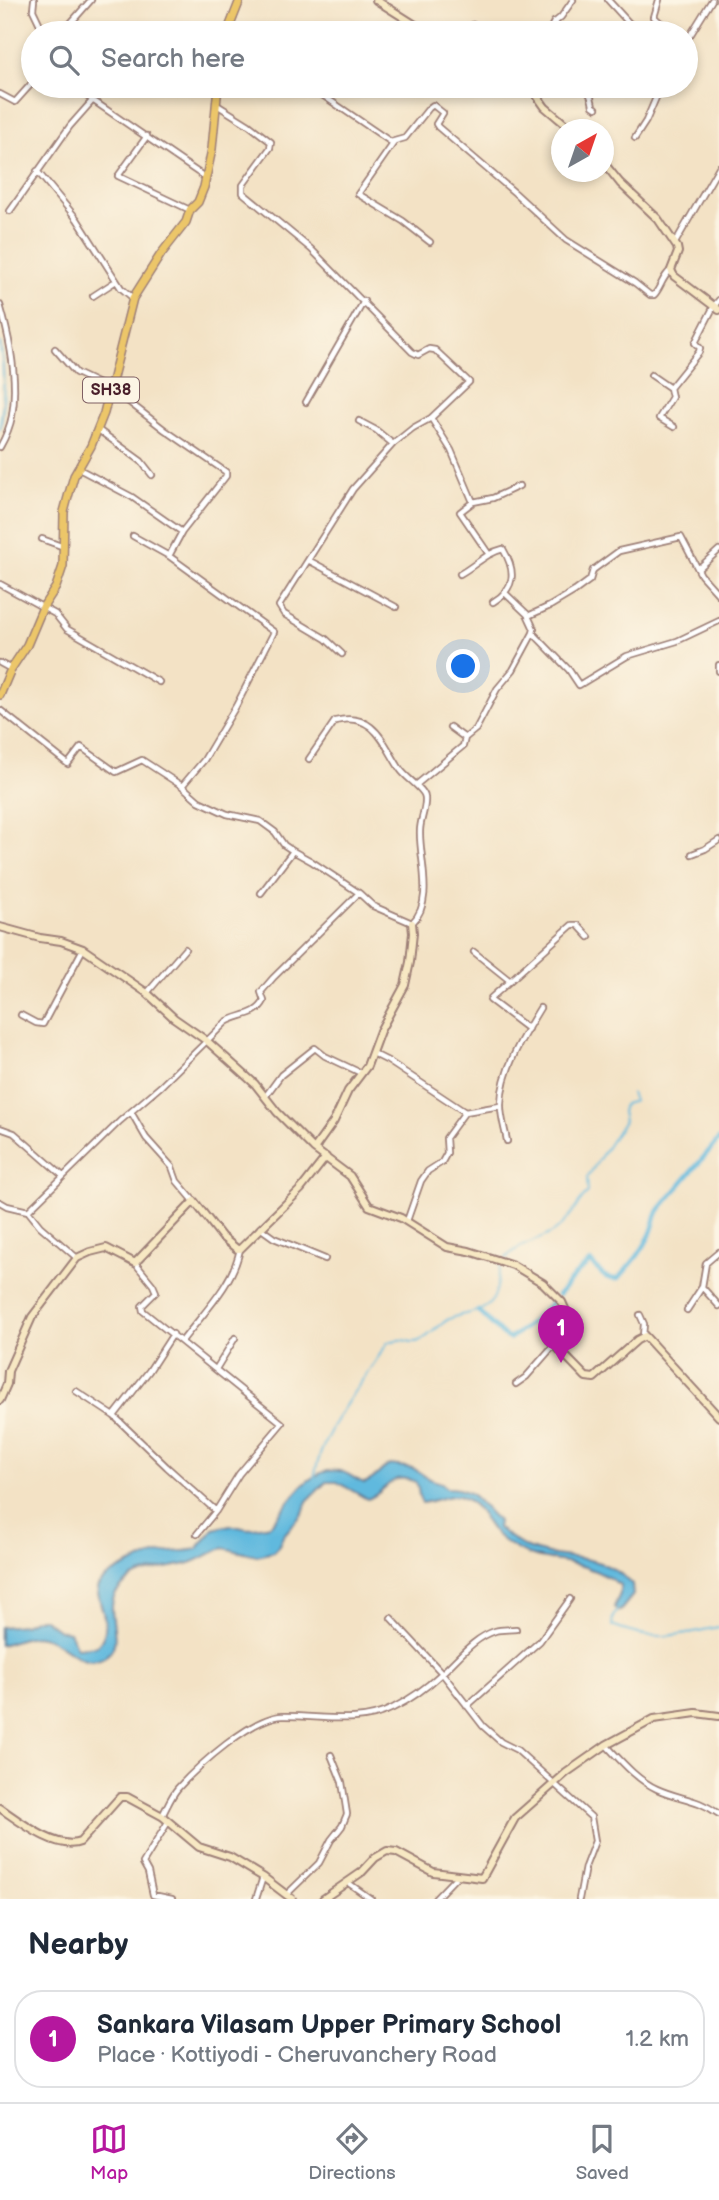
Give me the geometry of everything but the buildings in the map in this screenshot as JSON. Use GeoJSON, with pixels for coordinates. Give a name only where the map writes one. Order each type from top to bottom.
{"type":"FeatureCollection","features":[{"type":"Feature","properties":{"kind":"main road"},"geometry":{"type":"LineString","coordinates":[[233,21],[240,0]]}},
{"type":"Feature","properties":{"kind":"main road"},"geometry":{"type":"LineString","coordinates":[[376,0],[409,21]]}},
{"type":"Feature","properties":{"kind":"main road","name":"SH38"},"geometry":{"type":"LineString","coordinates":[[0,695],[11,669],[27,645],[43,607],[56,587],[64,566],[64,512],[71,486],[90,446],[110,391],[133,298],[161,254],[186,222],[190,210],[198,202],[212,149],[217,98]]}},
{"type":"Feature","properties":{"kind":"main road"},"geometry":{"type":"LineString","coordinates":[[539,98],[559,119]]}},
{"type":"Feature","properties":{"kind":"main road"},"geometry":{"type":"LineString","coordinates":[[614,176],[658,219],[675,243],[678,253],[671,270],[674,276],[717,305]]}},
{"type":"Feature","properties":{"kind":"main road"},"geometry":{"type":"LineString","coordinates":[[314,1149],[334,1121],[348,1091],[367,1066],[380,1031],[405,985],[410,962],[412,923]]}},
{"type":"Feature","properties":{"kind":"main road"},"geometry":{"type":"LineString","coordinates":[[0,927],[83,949],[146,993],[174,1018],[207,1041],[255,1084],[276,1112],[314,1149],[350,1176],[369,1206],[407,1221],[447,1247],[503,1262],[543,1283],[565,1308],[565,1314],[548,1336],[589,1378],[594,1377],[643,1336],[719,1417]]}},
{"type":"Feature","properties":{"kind":"main road"},"geometry":{"type":"LineString","coordinates":[[0,1400],[7,1384],[8,1371],[33,1317],[77,1258],[106,1248],[135,1263],[194,1201],[222,1237],[240,1249],[301,1189],[326,1157]]}},
{"type":"Feature","properties":{"kind":"main road"},"geometry":{"type":"LineString","coordinates":[[323,1899],[387,1851],[396,1852],[433,1872],[482,1878],[515,1818],[552,1783],[606,1745],[654,1719],[696,1713],[719,1716]]}},
{"type":"Feature","properties":{"kind":"main road"},"geometry":{"type":"LineString","coordinates":[[0,1808],[45,1837],[74,1844],[80,1842],[120,1797],[127,1797],[162,1816],[199,1847],[230,1857],[289,1896]]}},
{"type":"Feature","properties":{"kind":"street"},"geometry":{"type":"LineString","coordinates":[[34,0],[33,10],[38,21]]}},
{"type":"Feature","properties":{"kind":"street"},"geometry":{"type":"LineString","coordinates":[[73,21],[91,0]]}},
{"type":"Feature","properties":{"kind":"street"},"geometry":{"type":"LineString","coordinates":[[556,21],[573,0]]}},
{"type":"Feature","properties":{"kind":"street"},"geometry":{"type":"LineString","coordinates":[[608,0],[627,21]]}},
{"type":"Feature","properties":{"kind":"street"},"geometry":{"type":"LineString","coordinates":[[659,0],[654,17],[659,21]]}},
{"type":"Feature","properties":{"kind":"street"},"geometry":{"type":"LineString","coordinates":[[698,23],[712,0]]}},
{"type":"Feature","properties":{"kind":"street"},"geometry":{"type":"LineString","coordinates":[[0,93],[15,102],[21,95]]}},
{"type":"Feature","properties":{"kind":"street"},"geometry":{"type":"LineString","coordinates":[[90,98],[206,178]]}},
{"type":"Feature","properties":{"kind":"street"},"geometry":{"type":"LineString","coordinates":[[326,98],[389,141],[405,138],[432,105],[437,107],[443,113],[436,124],[438,127],[566,240],[650,295],[657,293],[671,270]]}},
{"type":"Feature","properties":{"kind":"street"},"geometry":{"type":"LineString","coordinates":[[592,98],[596,108]]}},
{"type":"Feature","properties":{"kind":"street"},"geometry":{"type":"LineString","coordinates":[[635,138],[656,98]]}},
{"type":"Feature","properties":{"kind":"street"},"geometry":{"type":"LineString","coordinates":[[9,211],[70,126],[93,100]]}},
{"type":"Feature","properties":{"kind":"street"},"geometry":{"type":"LineString","coordinates":[[216,105],[266,136],[271,142],[270,148],[243,185],[243,192],[311,249],[412,352],[418,355],[429,349],[435,350],[469,382],[431,418],[393,444],[354,489],[279,606],[284,614],[326,639],[342,654]]}},
{"type":"Feature","properties":{"kind":"street"},"geometry":{"type":"LineString","coordinates":[[147,135],[118,176],[190,210]]}},
{"type":"Feature","properties":{"kind":"street"},"geometry":{"type":"LineString","coordinates":[[395,141],[358,194],[430,242]]}},
{"type":"Feature","properties":{"kind":"street"},"geometry":{"type":"LineString","coordinates":[[675,243],[719,167]]}},
{"type":"Feature","properties":{"kind":"street"},"geometry":{"type":"LineString","coordinates":[[37,172],[77,219],[121,289],[133,298]]}},
{"type":"Feature","properties":{"kind":"street"},"geometry":{"type":"LineString","coordinates":[[93,296],[116,281]]}},
{"type":"Feature","properties":{"kind":"street"},"geometry":{"type":"LineString","coordinates":[[306,402],[364,301]]}},
{"type":"Feature","properties":{"kind":"street"},"geometry":{"type":"LineString","coordinates":[[0,305],[11,362],[14,399],[11,419],[0,447]]}},
{"type":"Feature","properties":{"kind":"street"},"geometry":{"type":"LineString","coordinates":[[670,388],[699,352],[695,343],[717,305]]}},
{"type":"Feature","properties":{"kind":"street"},"geometry":{"type":"LineString","coordinates":[[55,349],[76,373],[116,392],[226,472],[226,476],[182,532],[169,556]]}},
{"type":"Feature","properties":{"kind":"street"},"geometry":{"type":"LineString","coordinates":[[651,375],[670,388],[672,397],[659,418],[674,427]]}},
{"type":"Feature","properties":{"kind":"street"},"geometry":{"type":"LineString","coordinates":[[431,418],[451,450],[473,502]]}},
{"type":"Feature","properties":{"kind":"street"},"geometry":{"type":"LineString","coordinates":[[359,421],[393,444]]}},
{"type":"Feature","properties":{"kind":"street"},"geometry":{"type":"LineString","coordinates":[[97,428],[141,461],[152,475]]}},
{"type":"Feature","properties":{"kind":"street"},"geometry":{"type":"LineString","coordinates":[[78,469],[132,497],[182,532]]}},
{"type":"Feature","properties":{"kind":"street"},"geometry":{"type":"LineString","coordinates":[[488,553],[460,512],[473,502],[493,498],[519,486]]}},
{"type":"Feature","properties":{"kind":"street"},"geometry":{"type":"LineString","coordinates":[[132,536],[169,556],[274,632],[236,706],[204,760],[182,786]]}},
{"type":"Feature","properties":{"kind":"street"},"geometry":{"type":"LineString","coordinates":[[528,616],[575,591],[590,580],[593,570],[619,551],[681,537],[701,575],[719,595]]}},
{"type":"Feature","properties":{"kind":"street"},"geometry":{"type":"LineString","coordinates":[[41,539],[64,547]]}},
{"type":"Feature","properties":{"kind":"street"},"geometry":{"type":"LineString","coordinates":[[460,574],[476,565],[488,553],[503,548],[513,572],[506,594],[493,602]]}},
{"type":"Feature","properties":{"kind":"street"},"geometry":{"type":"LineString","coordinates":[[698,569],[719,550]]}},
{"type":"Feature","properties":{"kind":"street"},"geometry":{"type":"LineString","coordinates":[[310,561],[396,607]]}},
{"type":"Feature","properties":{"kind":"street"},"geometry":{"type":"LineString","coordinates":[[0,584],[55,614],[67,629],[159,682]]}},
{"type":"Feature","properties":{"kind":"street"},"geometry":{"type":"LineString","coordinates":[[506,594],[528,616],[534,633],[569,670],[579,685],[627,656],[677,641],[719,621]]}},
{"type":"Feature","properties":{"kind":"street"},"geometry":{"type":"LineString","coordinates":[[416,785],[463,746],[465,738],[476,729],[497,689],[513,670],[534,633]]}},
{"type":"Feature","properties":{"kind":"street"},"geometry":{"type":"LineString","coordinates":[[0,663],[11,669]]}},
{"type":"Feature","properties":{"kind":"street"},"geometry":{"type":"LineString","coordinates":[[719,665],[719,671]]}},
{"type":"Feature","properties":{"kind":"street"},"geometry":{"type":"LineString","coordinates":[[0,710],[68,764],[81,747],[116,772],[142,760],[182,786],[199,801],[227,814],[260,821],[275,832],[292,851],[359,893],[373,905],[412,923],[424,902],[420,832],[425,794],[402,772],[378,733],[369,724],[349,720],[335,721],[309,759]]}},
{"type":"Feature","properties":{"kind":"street"},"geometry":{"type":"LineString","coordinates":[[450,727],[465,738]]}},
{"type":"Feature","properties":{"kind":"street"},"geometry":{"type":"LineString","coordinates":[[692,854],[719,840]]}},
{"type":"Feature","properties":{"kind":"street"},"geometry":{"type":"LineString","coordinates":[[261,893],[292,851]]}},
{"type":"Feature","properties":{"kind":"street"},"geometry":{"type":"LineString","coordinates":[[28,1211],[63,1175],[162,1086],[226,1022],[251,1014],[262,1007],[264,1001],[261,992],[359,893]]}},
{"type":"Feature","properties":{"kind":"street"},"geometry":{"type":"LineString","coordinates":[[528,1029],[490,1000],[572,925],[578,925],[589,937]]}},
{"type":"Feature","properties":{"kind":"street"},"geometry":{"type":"LineString","coordinates":[[22,1015],[43,1024],[83,949]]}},
{"type":"Feature","properties":{"kind":"street"},"geometry":{"type":"LineString","coordinates":[[146,993],[185,949]]}},
{"type":"Feature","properties":{"kind":"street"},"geometry":{"type":"LineString","coordinates":[[474,952],[509,980]]}},
{"type":"Feature","properties":{"kind":"street"},"geometry":{"type":"LineString","coordinates":[[507,1141],[500,1106],[503,1082],[540,1008]]}},
{"type":"Feature","properties":{"kind":"street"},"geometry":{"type":"LineString","coordinates":[[265,1097],[281,1075],[315,1048],[325,1056],[361,1073]]}},
{"type":"Feature","properties":{"kind":"street"},"geometry":{"type":"LineString","coordinates":[[372,1053],[465,1112]]}},
{"type":"Feature","properties":{"kind":"street"},"geometry":{"type":"LineString","coordinates":[[407,1221],[421,1181],[428,1171],[442,1162],[448,1151],[446,1138],[465,1112],[500,1106]]}},
{"type":"Feature","properties":{"kind":"street"},"geometry":{"type":"LineString","coordinates":[[131,1112],[146,1138],[172,1167],[177,1181],[194,1201]]}},
{"type":"Feature","properties":{"kind":"street"},"geometry":{"type":"LineString","coordinates":[[0,1128],[14,1133],[63,1175]]}},
{"type":"Feature","properties":{"kind":"street"},"geometry":{"type":"LineString","coordinates":[[0,1202],[28,1211],[40,1226],[77,1258]]}},
{"type":"Feature","properties":{"kind":"street"},"geometry":{"type":"LineString","coordinates":[[260,1228],[274,1238],[325,1259]]}},
{"type":"Feature","properties":{"kind":"street"},"geometry":{"type":"LineString","coordinates":[[182,1340],[216,1300],[240,1249]]}},
{"type":"Feature","properties":{"kind":"street"},"geometry":{"type":"LineString","coordinates":[[687,1310],[702,1287],[706,1263],[719,1252]]}},
{"type":"Feature","properties":{"kind":"street"},"geometry":{"type":"LineString","coordinates":[[135,1263],[156,1292],[142,1306],[143,1311],[282,1423],[239,1474],[216,1511],[197,1534]]}},
{"type":"Feature","properties":{"kind":"street"},"geometry":{"type":"LineString","coordinates":[[702,1287],[719,1306]]}},
{"type":"Feature","properties":{"kind":"street"},"geometry":{"type":"LineString","coordinates":[[640,1315],[644,1324],[643,1336]]}},
{"type":"Feature","properties":{"kind":"street"},"geometry":{"type":"LineString","coordinates":[[114,1416],[149,1371],[173,1334]]}},
{"type":"Feature","properties":{"kind":"street"},"geometry":{"type":"LineString","coordinates":[[216,1369],[234,1338]]}},
{"type":"Feature","properties":{"kind":"street"},"geometry":{"type":"LineString","coordinates":[[516,1384],[526,1377],[554,1345]]}},
{"type":"Feature","properties":{"kind":"street"},"geometry":{"type":"LineString","coordinates":[[76,1391],[114,1416],[216,1511]]}},
{"type":"Feature","properties":{"kind":"street"},"geometry":{"type":"LineString","coordinates":[[467,1706],[540,1641],[570,1599]]}},
{"type":"Feature","properties":{"kind":"street"},"geometry":{"type":"LineString","coordinates":[[391,1618],[442,1673],[483,1726],[502,1742],[517,1750],[591,1817],[594,1841],[585,1867],[579,1899]]}},
{"type":"Feature","properties":{"kind":"street"},"geometry":{"type":"LineString","coordinates":[[162,1816],[177,1789],[226,1742],[271,1717],[369,1717],[390,1710],[416,1695],[485,1636],[496,1631],[516,1629]]}},
{"type":"Feature","properties":{"kind":"street"},"geometry":{"type":"LineString","coordinates":[[606,1745],[645,1783],[665,1793],[697,1801],[719,1814]]}},
{"type":"Feature","properties":{"kind":"street"},"geometry":{"type":"LineString","coordinates":[[289,1896],[319,1863],[347,1814],[342,1782],[331,1755]]}},
{"type":"Feature","properties":{"kind":"street"},"geometry":{"type":"LineString","coordinates":[[168,1822],[143,1863],[148,1871],[153,1897],[172,1899]]}},
{"type":"Feature","properties":{"kind":"street"},"geometry":{"type":"LineString","coordinates":[[435,1899],[459,1875]]}},
{"type":"Feature","properties":{"kind":"street"},"geometry":{"type":"LineString","coordinates":[[256,1899],[263,1877]]}},
{"type":"Feature","properties":{"kind":"street"},"geometry":{"type":"LineString","coordinates":[[347,1882],[371,1899]]}},
{"type":"Feature","properties":{"kind":"water"},"geometry":{"type":"Polygon","coordinates":[[[390,1465],[413,1468],[429,1479],[442,1483],[446,1488],[470,1494],[498,1521],[497,1528],[525,1547],[606,1565],[632,1584],[633,1595],[620,1611],[617,1610],[614,1607],[620,1594],[620,1585],[583,1567],[518,1550],[494,1533],[474,1505],[464,1498],[450,1496],[422,1503],[416,1483],[400,1478],[367,1499],[337,1482],[326,1482],[307,1501],[303,1513],[273,1552],[257,1556],[224,1548],[190,1563],[141,1575],[124,1584],[113,1599],[114,1644],[104,1657],[95,1660],[80,1658],[50,1640],[37,1636],[0,1645],[0,1627],[24,1625],[36,1619],[44,1619],[59,1630],[69,1632],[77,1648],[97,1646],[105,1632],[105,1626],[97,1588],[115,1572],[152,1556],[197,1549],[214,1529],[230,1525],[248,1529],[270,1525],[299,1489],[318,1474],[340,1471],[364,1483],[390,1465]]]}},
{"type":"Feature","properties":{"kind":"waterway"},"geometry":{"type":"LineString","coordinates":[[0,343],[4,386],[0,429]]}},
{"type":"Feature","properties":{"kind":"waterway"},"geometry":{"type":"LineString","coordinates":[[506,1258],[517,1249],[560,1227],[588,1192],[587,1178],[624,1121],[624,1104],[634,1101],[631,1093]]}},
{"type":"Feature","properties":{"kind":"waterway"},"geometry":{"type":"LineString","coordinates":[[558,1295],[577,1273],[591,1262],[606,1277],[618,1279],[646,1243],[659,1210],[719,1139]]}},
{"type":"Feature","properties":{"kind":"waterway"},"geometry":{"type":"LineString","coordinates":[[314,1479],[318,1460],[334,1424],[388,1342],[417,1342],[449,1319],[484,1308],[495,1295],[502,1263]]}},
{"type":"Feature","properties":{"kind":"waterway"},"geometry":{"type":"LineString","coordinates":[[478,1311],[509,1339],[530,1324],[554,1300]]}},
{"type":"Feature","properties":{"kind":"waterway"},"geometry":{"type":"LineString","coordinates":[[618,1608],[612,1626],[640,1634],[665,1636],[719,1627]]}},
{"type":"Feature","properties":{"kind":"place","name":"Sankara Vilasam Upper Primary School"},"geometry":{"type":"Point","coordinates":[561,1363]}}]}
